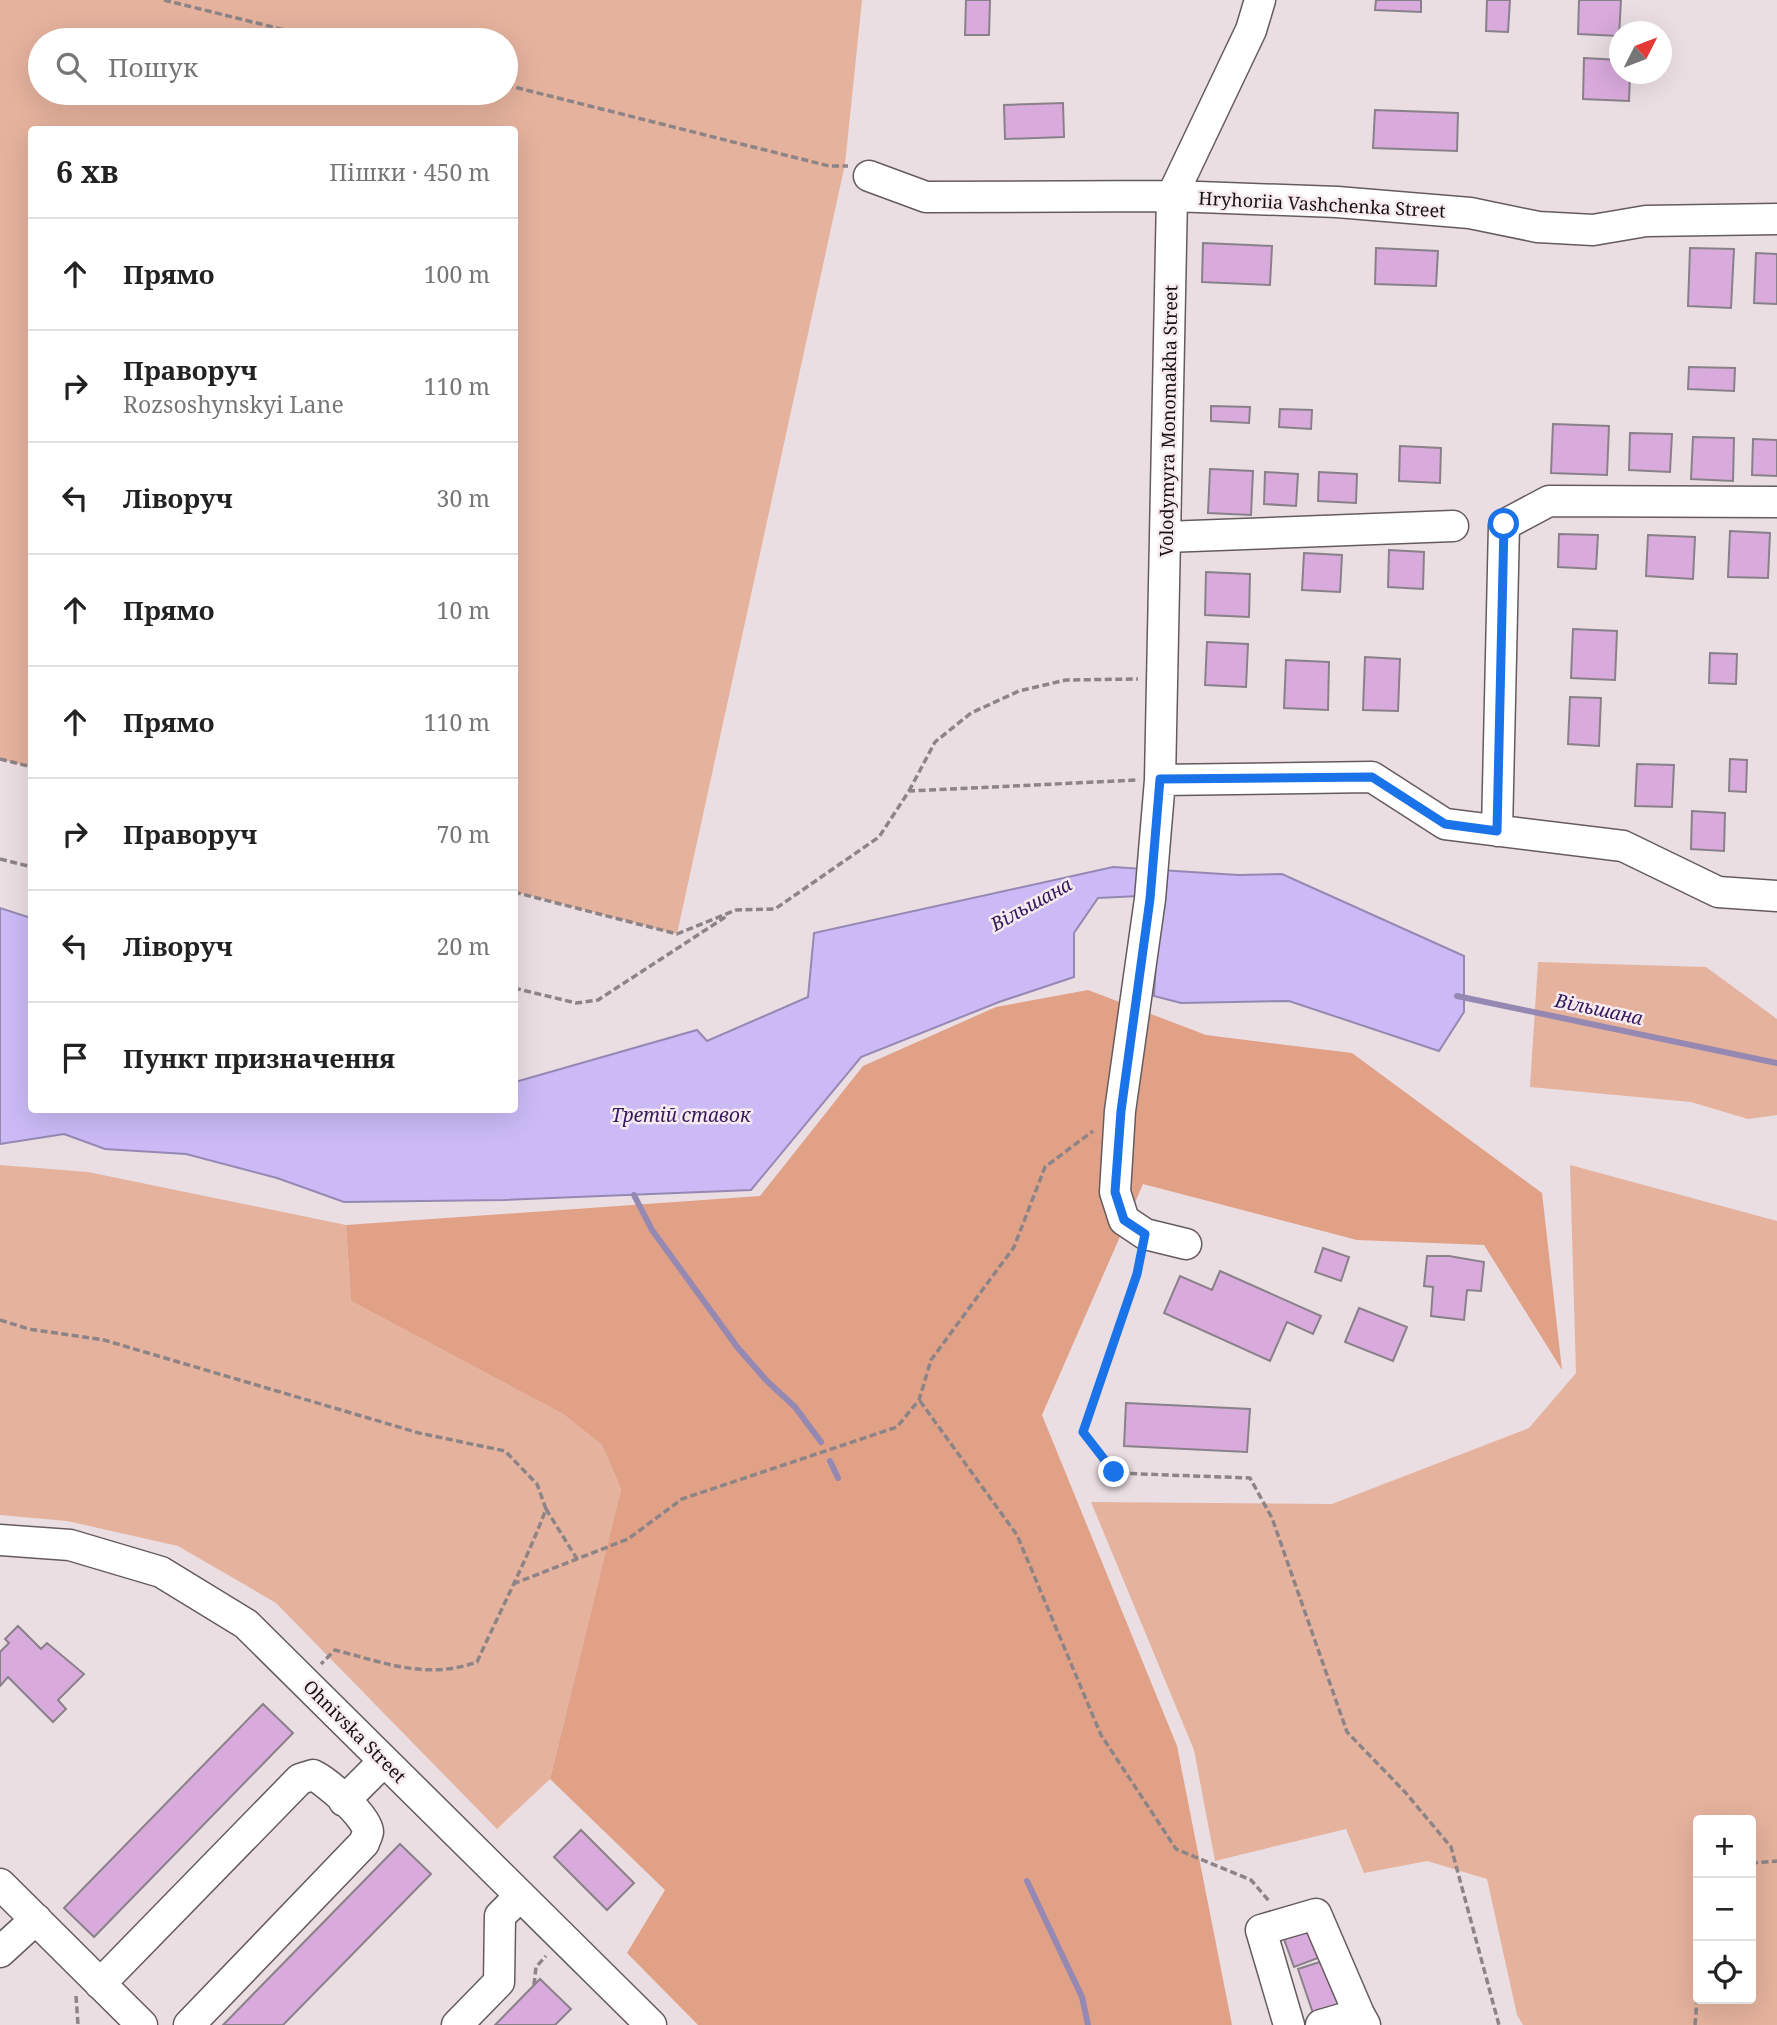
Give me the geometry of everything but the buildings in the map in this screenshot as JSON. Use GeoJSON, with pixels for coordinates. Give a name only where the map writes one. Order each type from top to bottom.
{"type":"FeatureCollection","features":[{"type":"Feature","properties":{"kind":"street","name":"Volodymyra Monomakha Street"},"geometry":{"type":"LineString","coordinates":[[1145,1234],[1124,1220],[1115,1192],[1121,1111],[1150,899],[1160,779],[1172,196],[1251,30],[1260,0]]}},
{"type":"Feature","properties":{"kind":"street","name":"Hryhoriia Vashchenka Street"},"geometry":{"type":"LineString","coordinates":[[857,170],[926,197],[1172,196],[1337,202],[1470,214],[1538,227],[1592,230],[1646,221],[1777,219]]}},
{"type":"Feature","properties":{"kind":"street"},"geometry":{"type":"LineString","coordinates":[[1497,831],[1504,524],[1549,501],[1777,502]]}},
{"type":"Feature","properties":{"kind":"street"},"geometry":{"type":"LineString","coordinates":[[1166,537],[1453,526]]}},
{"type":"Feature","properties":{"kind":"street"},"geometry":{"type":"LineString","coordinates":[[1160,779],[1372,777],[1445,824],[1623,846],[1718,892],[1777,896]]}},
{"type":"Feature","properties":{"kind":"street"},"geometry":{"type":"LineString","coordinates":[[1145,1234],[1186,1244]]}},
{"type":"Feature","properties":{"kind":"street","name":"Ohnivska Street"},"geometry":{"type":"LineString","coordinates":[[0,1540],[70,1545],[161,1572],[246,1623],[520,1896],[634,2019]]}},
{"type":"Feature","properties":{"kind":"street"},"geometry":{"type":"LineString","coordinates":[[344,1801],[384,1761]]}},
{"type":"Feature","properties":{"kind":"street"},"geometry":{"type":"LineString","coordinates":[[100,1984],[300,1779],[313,1775],[325,1780],[365,1821],[368,1833],[364,1843],[188,2025]]}},
{"type":"Feature","properties":{"kind":"street"},"geometry":{"type":"LineString","coordinates":[[0,1884],[142,2025]]}},
{"type":"Feature","properties":{"kind":"street"},"geometry":{"type":"LineString","coordinates":[[457,2025],[499,1982],[500,1916],[520,1896]]}},
{"type":"Feature","properties":{"kind":"street"},"geometry":{"type":"LineString","coordinates":[[1289,2025],[1261,1930],[1317,1914],[1362,2019],[1321,2025]]}},
{"type":"Feature","properties":{"kind":"street"},"geometry":{"type":"LineString","coordinates":[[0,1952],[36,1919]]}},
{"type":"Feature","properties":{"kind":"path"},"geometry":{"type":"LineString","coordinates":[[164,0],[277,28]]}},
{"type":"Feature","properties":{"kind":"path"},"geometry":{"type":"LineString","coordinates":[[518,88],[828,166],[857,170]]}},
{"type":"Feature","properties":{"kind":"path"},"geometry":{"type":"LineString","coordinates":[[518,893],[677,934],[736,910],[775,909],[879,836],[935,743],[971,713],[1019,691],[1066,680],[1162,679]]}},
{"type":"Feature","properties":{"kind":"path"},"geometry":{"type":"LineString","coordinates":[[0,759],[28,766]]}},
{"type":"Feature","properties":{"kind":"path"},"geometry":{"type":"LineString","coordinates":[[909,790],[1160,779]]}},
{"type":"Feature","properties":{"kind":"path"},"geometry":{"type":"LineString","coordinates":[[0,859],[28,866]]}},
{"type":"Feature","properties":{"kind":"path"},"geometry":{"type":"LineString","coordinates":[[518,989],[576,1003],[598,1000],[736,910]]}},
{"type":"Feature","properties":{"kind":"path"},"geometry":{"type":"LineString","coordinates":[[511,1585],[628,1539],[682,1499],[897,1427],[919,1400],[931,1360],[1014,1247],[1045,1167],[1121,1111]]}},
{"type":"Feature","properties":{"kind":"path"},"geometry":{"type":"LineString","coordinates":[[1145,1234],[1137,1274],[1083,1432],[1114,1472],[1250,1478],[1272,1518],[1347,1732],[1405,1792],[1451,1847],[1499,2025]]}},
{"type":"Feature","properties":{"kind":"path"},"geometry":{"type":"LineString","coordinates":[[0,1320],[29,1329],[104,1339],[406,1429],[505,1451],[537,1484],[546,1509],[577,1559]]}},
{"type":"Feature","properties":{"kind":"path"},"geometry":{"type":"LineString","coordinates":[[919,1400],[1017,1535],[1101,1735],[1176,1849],[1251,1880],[1287,1923]]}},
{"type":"Feature","properties":{"kind":"path"},"geometry":{"type":"LineString","coordinates":[[304,1680],[335,1650],[404,1668],[452,1671],[477,1662],[511,1585],[523,1567],[546,1509]]}},
{"type":"Feature","properties":{"kind":"path"},"geometry":{"type":"LineString","coordinates":[[1756,1863],[1777,1861]]}},
{"type":"Feature","properties":{"kind":"path"},"geometry":{"type":"LineString","coordinates":[[534,1985],[536,1967],[548,1954]]}},
{"type":"Feature","properties":{"kind":"path"},"geometry":{"type":"LineString","coordinates":[[1695,2025],[1697,2004]]}},
{"type":"Feature","properties":{"kind":"shaded area"},"geometry":{"type":"Polygon","coordinates":[[[0,0],[862,0],[845,164],[677,934],[518,893],[518,126],[28,126],[28,766],[0,759],[0,0]]]}},
{"type":"Feature","properties":{"kind":"shaded area"},"geometry":{"type":"Polygon","coordinates":[[[1538,962],[1706,967],[1777,1019],[1777,1115],[1748,1119],[1691,1102],[1530,1087],[1538,962]]]}},
{"type":"Feature","properties":{"kind":"shaded area"},"geometry":{"type":"Polygon","coordinates":[[[1088,990],[1206,1035],[1352,1053],[1542,1193],[1562,1370],[1484,1245],[1357,1240],[1143,1184],[1042,1415],[1177,1746],[1232,2025],[698,2025],[627,1953],[665,1890],[550,1779],[621,1489],[602,1445],[563,1414],[351,1301],[346,1225],[760,1196],[863,1066],[996,1007],[1088,990]]]}},
{"type":"Feature","properties":{"kind":"shaded area"},"geometry":{"type":"Polygon","coordinates":[[[0,1165],[88,1172],[346,1225],[351,1301],[563,1414],[602,1445],[621,1489],[550,1779],[497,1829],[276,1603],[178,1546],[67,1521],[0,1515],[0,1165]]]}},
{"type":"Feature","properties":{"kind":"shaded area"},"geometry":{"type":"Polygon","coordinates":[[[1570,1165],[1777,1221],[1777,2025],[1523,2025],[1517,2015],[1487,1879],[1427,1861],[1364,1873],[1346,1829],[1215,1861],[1194,1750],[1091,1502],[1332,1504],[1529,1428],[1576,1373],[1570,1165]]]}},
{"type":"Feature","properties":{"kind":"water","name":"Третій ставок"},"geometry":{"type":"Polygon","coordinates":[[[1113,867],[1238,875],[1282,874],[1464,956],[1464,1012],[1439,1051],[1289,1001],[1181,1003],[1154,996],[1160,895],[1098,898],[1074,933],[1074,977],[999,1002],[861,1057],[751,1190],[503,1200],[344,1202],[277,1178],[186,1154],[105,1149],[64,1134],[0,1144],[0,908],[28,917],[28,1113],[518,1113],[518,1081],[697,1030],[707,1041],[808,997],[814,933],[1113,867]]]}},
{"type":"Feature","properties":{"kind":"waterway","name":"Вільшана"},"geometry":{"type":"LineString","coordinates":[[1457,996],[1777,1063]]}},
{"type":"Feature","properties":{"kind":"waterway"},"geometry":{"type":"LineString","coordinates":[[634,1195],[652,1230],[738,1348],[795,1407],[821,1442]]}},
{"type":"Feature","properties":{"kind":"waterway"},"geometry":{"type":"LineString","coordinates":[[830,1461],[838,1478]]}},
{"type":"Feature","properties":{"kind":"waterway"},"geometry":{"type":"LineString","coordinates":[[1027,1881],[1082,1997],[1088,2025]]}},
{"type":"Feature","properties":{"kind":"route"},"geometry":{"type":"LineString","coordinates":[[1114,1472],[1083,1432],[1137,1274],[1145,1234],[1124,1220],[1115,1192],[1121,1111],[1150,899],[1160,779],[1372,777],[1445,824],[1497,831],[1504,524]]}}]}
